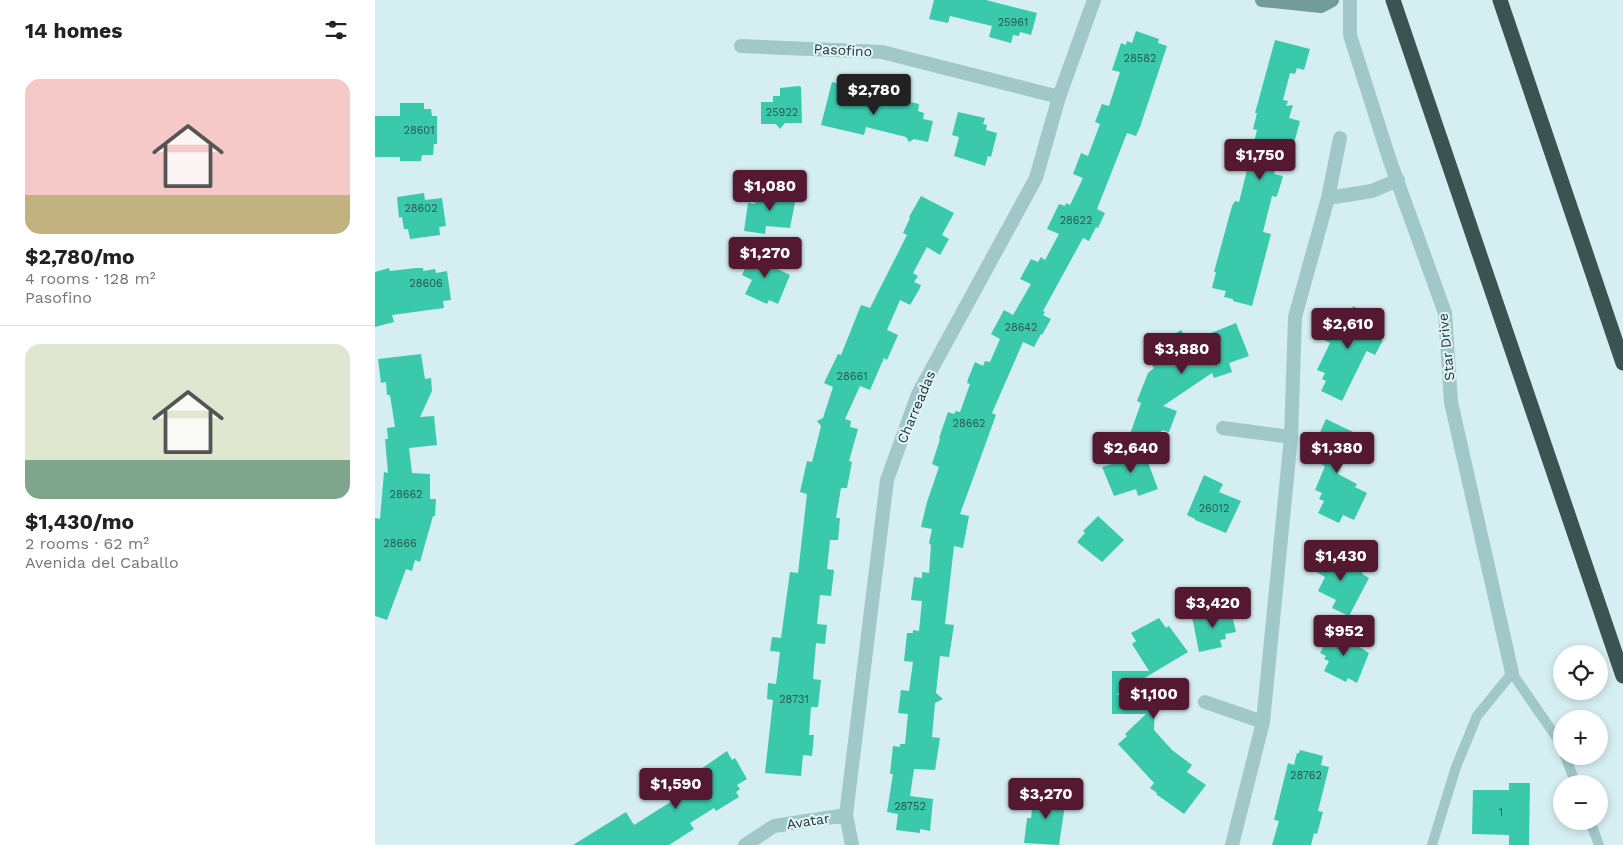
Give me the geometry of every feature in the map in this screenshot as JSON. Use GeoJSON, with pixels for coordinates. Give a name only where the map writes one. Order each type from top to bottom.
{"type":"FeatureCollection","features":[{"type":"Feature","properties":{"kind":"highway"},"geometry":{"type":"LineString","coordinates":[[1393,0],[1623,676]]}},
{"type":"Feature","properties":{"kind":"highway"},"geometry":{"type":"LineString","coordinates":[[1501,0],[1623,363]]}},
{"type":"Feature","properties":{"kind":"main road"},"geometry":{"type":"LineString","coordinates":[[1262,0],[1321,6],[1332,0]]}},
{"type":"Feature","properties":{"kind":"street","name":"Charreadas"},"geometry":{"type":"LineString","coordinates":[[852,845],[846,815],[887,480],[918,394],[1036,178],[1059,97],[1094,0]]}},
{"type":"Feature","properties":{"kind":"street","name":"Star Drive"},"geometry":{"type":"LineString","coordinates":[[1349,0],[1350,35],[1398,180],[1445,312],[1451,402],[1511,672]]}},
{"type":"Feature","properties":{"kind":"street","name":"Pasofino"},"geometry":{"type":"LineString","coordinates":[[741,46],[881,52],[1059,97]]}},
{"type":"Feature","properties":{"kind":"street"},"geometry":{"type":"LineString","coordinates":[[1232,845],[1263,722],[1291,437],[1295,317],[1328,198],[1340,138]]}},
{"type":"Feature","properties":{"kind":"street"},"geometry":{"type":"LineString","coordinates":[[1328,198],[1373,191],[1398,180]]}},
{"type":"Feature","properties":{"kind":"street"},"geometry":{"type":"LineString","coordinates":[[1223,428],[1291,437]]}},
{"type":"Feature","properties":{"kind":"street"},"geometry":{"type":"LineString","coordinates":[[1205,702],[1263,722]]}},
{"type":"Feature","properties":{"kind":"street","name":"Avatar"},"geometry":{"type":"LineString","coordinates":[[745,845],[774,826],[846,815]]}},
{"type":"Feature","properties":{"kind":"lane"},"geometry":{"type":"LineString","coordinates":[[1432,845],[1456,767],[1477,716],[1511,672],[1553,732]]}},
{"type":"Feature","properties":{"kind":"lane"},"geometry":{"type":"LineString","coordinates":[[1593,830],[1599,845]]}},
{"type":"Feature","properties":{"kind":"building"},"geometry":{"type":"Polygon","coordinates":[[[934,0],[986,0],[1037,13],[1031,35],[1020,32],[1019,36],[1013,35],[1011,43],[989,37],[992,26],[950,16],[948,23],[929,19],[934,0]]]}},
{"type":"Feature","properties":{"kind":"building"},"geometry":{"type":"Polygon","coordinates":[[[1136,31],[1159,39],[1158,43],[1167,46],[1140,127],[1136,136],[1127,133],[1097,209],[1105,213],[1098,228],[1096,227],[1089,241],[1083,238],[1043,311],[1045,312],[1043,315],[1051,319],[1042,335],[1034,347],[1023,342],[992,413],[996,415],[960,514],[969,516],[963,548],[954,546],[945,624],[954,625],[949,657],[940,656],[936,693],[943,699],[935,703],[932,737],[940,738],[935,770],[914,769],[910,796],[933,799],[930,831],[920,829],[920,833],[896,830],[898,814],[887,812],[893,774],[890,774],[893,746],[900,747],[900,744],[905,744],[908,714],[898,713],[901,690],[909,691],[913,662],[904,661],[907,633],[913,633],[913,630],[919,631],[922,601],[911,600],[914,577],[922,578],[922,572],[929,573],[931,545],[929,543],[932,529],[921,527],[939,467],[932,464],[939,438],[948,412],[954,414],[956,411],[960,412],[970,384],[967,383],[968,379],[975,362],[983,366],[985,361],[990,362],[1000,339],[991,334],[1004,310],[1013,315],[1031,284],[1020,279],[1031,259],[1038,262],[1041,257],[1045,260],[1059,234],[1047,229],[1059,204],[1065,206],[1066,203],[1070,205],[1083,178],[1073,174],[1081,153],[1088,156],[1100,124],[1095,122],[1102,104],[1109,106],[1120,72],[1112,70],[1121,43],[1126,45],[1127,41],[1132,43],[1136,31]]]}},
{"type":"Feature","properties":{"kind":"building"},"geometry":{"type":"Polygon","coordinates":[[[1275,40],[1310,49],[1304,70],[1297,68],[1295,74],[1290,73],[1283,100],[1288,101],[1286,106],[1293,105],[1289,118],[1300,121],[1293,147],[1282,144],[1274,174],[1283,176],[1276,197],[1272,196],[1263,232],[1271,234],[1252,306],[1224,297],[1226,291],[1212,288],[1216,272],[1214,272],[1232,206],[1235,201],[1239,202],[1257,130],[1253,129],[1257,113],[1255,113],[1275,40]]]}},
{"type":"Feature","properties":{"kind":"building"},"geometry":{"type":"Polygon","coordinates":[[[832,82],[851,87],[849,95],[895,106],[897,99],[919,104],[918,111],[924,113],[923,119],[933,121],[928,142],[914,139],[909,142],[906,137],[866,127],[864,135],[821,125],[832,82]]]}},
{"type":"Feature","properties":{"kind":"building"},"geometry":{"type":"Polygon","coordinates":[[[801,87],[802,123],[785,123],[780,129],[776,124],[761,124],[761,102],[773,102],[773,96],[780,96],[780,88],[801,87]]]}},
{"type":"Feature","properties":{"kind":"building"},"geometry":{"type":"Polygon","coordinates":[[[400,103],[424,103],[424,109],[431,109],[432,116],[437,116],[437,144],[434,144],[433,155],[422,155],[421,161],[400,161],[400,157],[375,157],[375,116],[400,116],[400,103]]]}},
{"type":"Feature","properties":{"kind":"building"},"geometry":{"type":"Polygon","coordinates":[[[958,112],[985,118],[983,124],[987,125],[986,130],[997,133],[991,157],[988,156],[985,166],[954,156],[959,137],[952,135],[958,112]]]}},
{"type":"Feature","properties":{"kind":"building"},"geometry":{"type":"Polygon","coordinates":[[[762,189],[788,192],[787,196],[796,197],[790,228],[766,226],[765,234],[744,231],[748,203],[755,204],[755,199],[760,200],[762,189]]]}},
{"type":"Feature","properties":{"kind":"building"},"geometry":{"type":"Polygon","coordinates":[[[424,193],[425,200],[442,198],[446,226],[439,227],[440,235],[410,239],[408,229],[404,229],[402,217],[399,218],[397,197],[424,193]]]}},
{"type":"Feature","properties":{"kind":"building"},"geometry":{"type":"Polygon","coordinates":[[[921,196],[954,213],[942,235],[949,239],[940,255],[927,247],[913,273],[918,276],[914,282],[921,285],[919,290],[910,305],[900,300],[887,330],[898,335],[887,360],[884,358],[870,390],[860,386],[845,419],[851,421],[850,427],[858,429],[849,461],[852,462],[847,488],[841,488],[836,518],[840,518],[838,540],[830,540],[827,569],[834,570],[831,596],[820,595],[817,624],[827,625],[825,644],[816,643],[813,679],[821,680],[818,707],[811,707],[809,735],[814,735],[812,756],[803,755],[801,776],[765,773],[773,700],[767,699],[768,683],[776,684],[780,652],[770,651],[772,637],[781,638],[790,572],[798,573],[807,494],[800,492],[807,461],[812,462],[821,426],[817,421],[823,418],[833,387],[824,383],[838,354],[841,355],[861,305],[870,308],[907,235],[903,233],[909,217],[921,196]]]}},
{"type":"Feature","properties":{"kind":"building"},"geometry":{"type":"Polygon","coordinates":[[[753,251],[772,260],[769,265],[790,275],[778,304],[769,300],[767,304],[745,294],[752,280],[742,275],[753,251]]]}},
{"type":"Feature","properties":{"kind":"building"},"geometry":{"type":"Polygon","coordinates":[[[389,268],[390,271],[423,268],[423,271],[435,269],[436,273],[447,271],[451,300],[443,301],[444,308],[392,315],[394,322],[375,327],[375,272],[389,268]]]}},
{"type":"Feature","properties":{"kind":"building"},"geometry":{"type":"Polygon","coordinates":[[[1353,306],[1375,317],[1373,320],[1382,324],[1376,337],[1383,340],[1375,355],[1366,352],[1342,401],[1321,391],[1326,381],[1322,379],[1325,373],[1317,370],[1330,343],[1324,340],[1336,316],[1341,318],[1344,314],[1348,317],[1353,306]]]}},
{"type":"Feature","properties":{"kind":"building"},"geometry":{"type":"Polygon","coordinates":[[[1236,323],[1249,356],[1229,363],[1232,372],[1214,378],[1212,373],[1163,406],[1177,411],[1169,432],[1162,430],[1159,435],[1154,433],[1150,444],[1129,437],[1141,403],[1137,401],[1148,373],[1154,368],[1144,354],[1181,330],[1189,342],[1236,323]]]}},
{"type":"Feature","properties":{"kind":"building"},"geometry":{"type":"Polygon","coordinates":[[[421,354],[425,379],[431,378],[432,391],[420,417],[434,416],[437,445],[409,448],[412,473],[430,474],[430,499],[436,499],[435,516],[433,516],[420,562],[415,560],[412,571],[406,569],[387,620],[375,616],[375,518],[380,519],[384,472],[388,473],[385,439],[388,439],[387,428],[395,427],[390,395],[387,395],[386,382],[381,383],[378,359],[421,354]]]}},
{"type":"Feature","properties":{"kind":"building"},"geometry":{"type":"Polygon","coordinates":[[[1326,419],[1353,432],[1352,434],[1357,436],[1338,474],[1357,484],[1355,487],[1367,493],[1354,520],[1343,515],[1339,523],[1318,513],[1324,501],[1319,499],[1322,493],[1315,490],[1325,466],[1319,463],[1324,452],[1319,450],[1322,444],[1316,441],[1326,419]]]}},
{"type":"Feature","properties":{"kind":"building"},"geometry":{"type":"Polygon","coordinates":[[[1143,449],[1158,489],[1138,496],[1136,489],[1114,496],[1102,467],[1112,464],[1111,460],[1143,449]]]}},
{"type":"Feature","properties":{"kind":"building"},"geometry":{"type":"Polygon","coordinates":[[[1204,475],[1223,484],[1219,492],[1241,501],[1226,533],[1187,515],[1204,475]]]}},
{"type":"Feature","properties":{"kind":"building"},"geometry":{"type":"Polygon","coordinates":[[[1098,516],[1124,540],[1102,562],[1077,542],[1085,533],[1083,531],[1098,516]]]}},
{"type":"Feature","properties":{"kind":"building"},"geometry":{"type":"Polygon","coordinates":[[[1327,548],[1344,557],[1342,561],[1359,569],[1362,574],[1369,578],[1349,616],[1332,608],[1336,600],[1318,591],[1325,577],[1315,571],[1327,548]]]}},
{"type":"Feature","properties":{"kind":"building"},"geometry":{"type":"Polygon","coordinates":[[[1220,611],[1231,611],[1236,632],[1225,634],[1226,639],[1220,640],[1222,647],[1199,652],[1192,617],[1220,611]]]}},
{"type":"Feature","properties":{"kind":"building"},"geometry":{"type":"Polygon","coordinates":[[[1159,618],[1166,628],[1169,626],[1188,652],[1116,695],[1155,696],[1154,730],[1172,750],[1192,765],[1187,772],[1206,785],[1184,814],[1150,788],[1154,783],[1118,744],[1127,736],[1125,734],[1146,714],[1112,714],[1112,671],[1149,671],[1132,644],[1136,641],[1131,633],[1159,618]]]}},
{"type":"Feature","properties":{"kind":"building"},"geometry":{"type":"Polygon","coordinates":[[[1333,628],[1355,639],[1353,643],[1369,653],[1357,683],[1348,678],[1346,682],[1324,671],[1329,661],[1324,659],[1326,656],[1320,653],[1333,628]]]}},
{"type":"Feature","properties":{"kind":"building"},"geometry":{"type":"Polygon","coordinates":[[[1300,750],[1323,756],[1321,765],[1329,767],[1318,811],[1323,812],[1317,834],[1314,833],[1311,845],[1272,845],[1279,821],[1274,820],[1288,763],[1294,765],[1297,753],[1300,750]]]}},
{"type":"Feature","properties":{"kind":"building"},"geometry":{"type":"Polygon","coordinates":[[[727,751],[732,760],[735,758],[747,779],[737,785],[740,789],[736,792],[739,797],[716,811],[714,808],[690,823],[694,829],[669,845],[573,845],[626,812],[634,825],[707,779],[701,769],[727,751]]]}},
{"type":"Feature","properties":{"kind":"building"},"geometry":{"type":"Polygon","coordinates":[[[1509,783],[1530,783],[1529,845],[1509,845],[1509,835],[1472,834],[1473,790],[1509,790],[1509,783]]]}},
{"type":"Feature","properties":{"kind":"building"},"geometry":{"type":"Polygon","coordinates":[[[1034,794],[1064,795],[1064,798],[1066,798],[1059,845],[1024,843],[1027,818],[1031,818],[1034,794]]]}}]}
